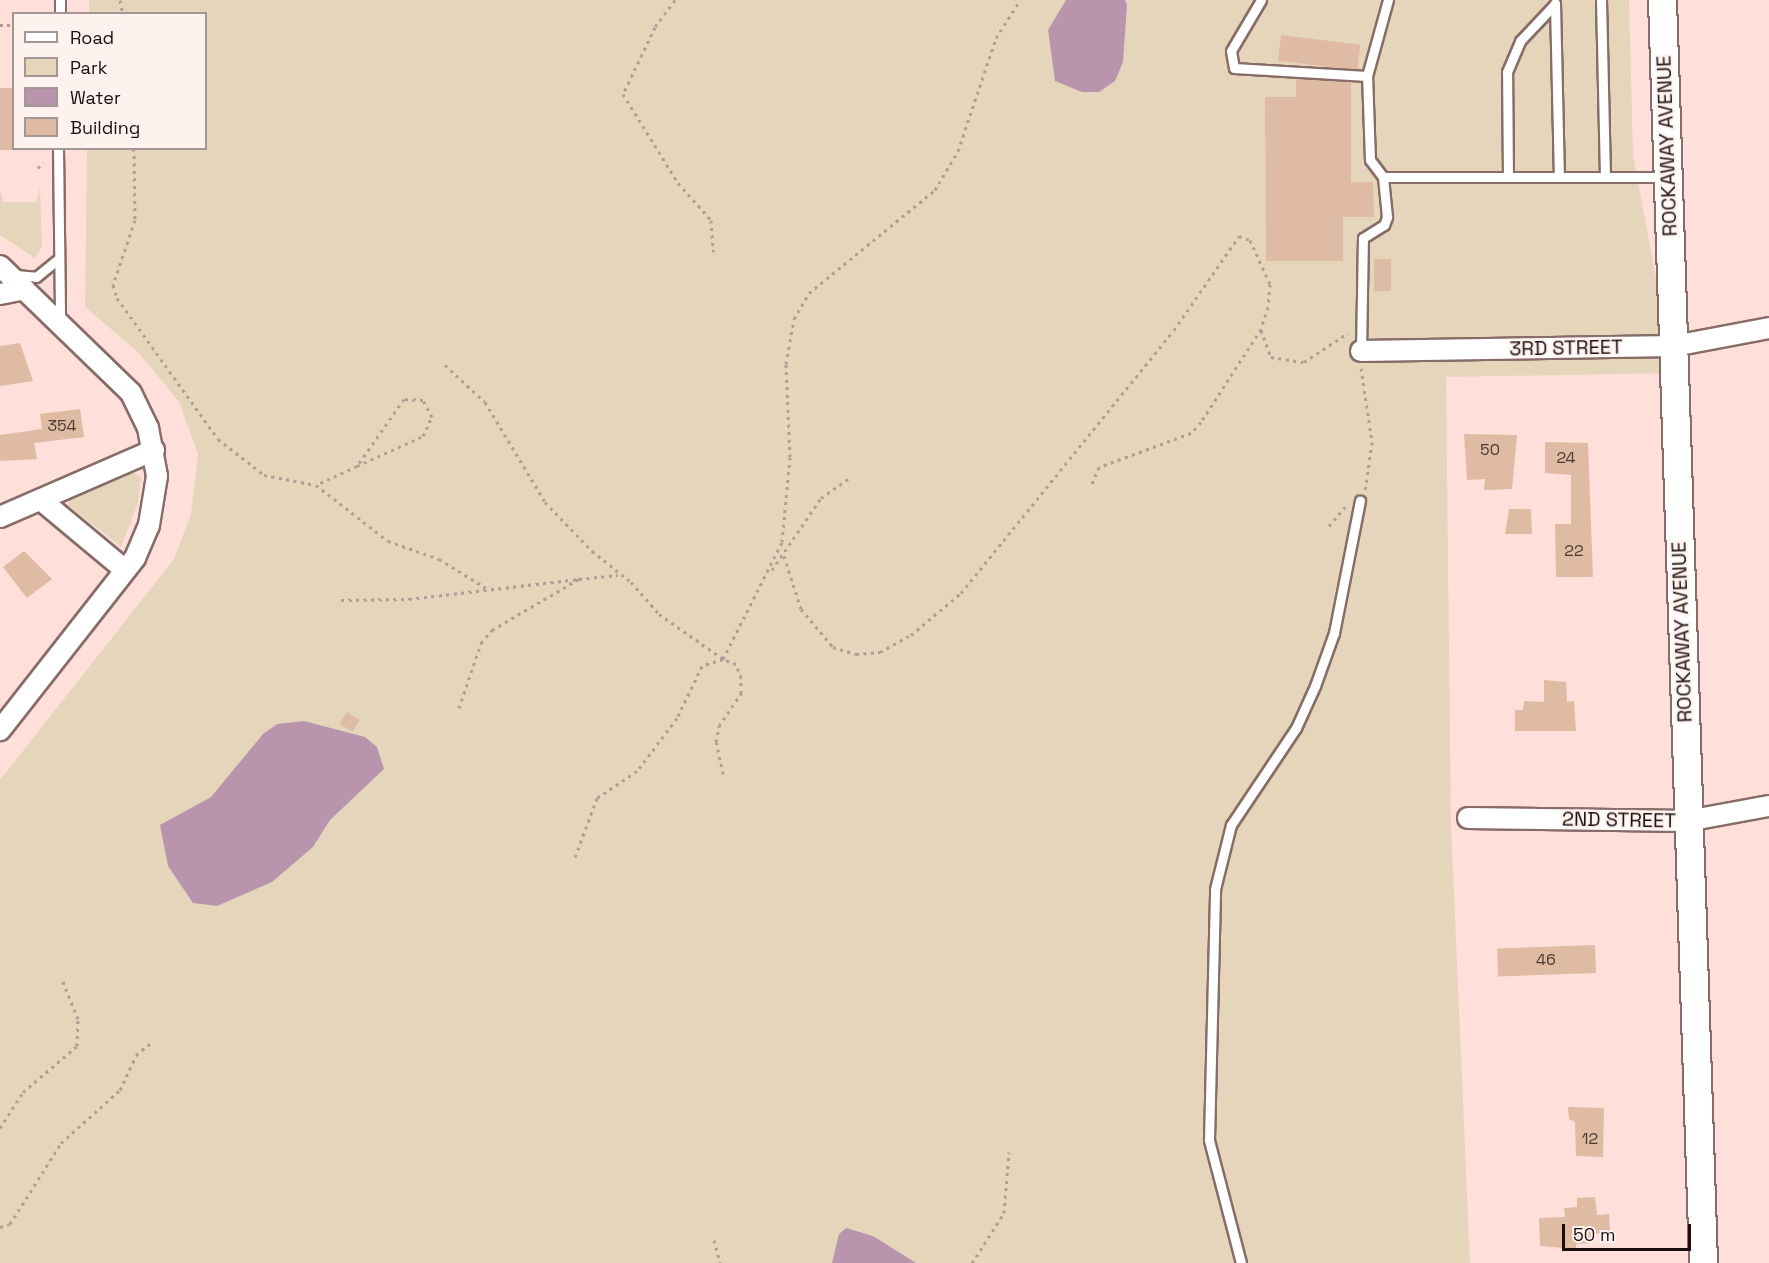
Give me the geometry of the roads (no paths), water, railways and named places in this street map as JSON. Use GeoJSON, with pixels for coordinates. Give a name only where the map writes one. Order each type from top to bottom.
{"type":"FeatureCollection","features":[{"type":"Feature","properties":{"kind":"main road","name":"ROCKAWAY AVENUE"},"geometry":{"type":"LineString","coordinates":[[1662,0],[1703,1263]]}},
{"type":"Feature","properties":{"kind":"street"},"geometry":{"type":"LineString","coordinates":[[0,730],[125,570],[149,525],[157,476],[153,450],[131,393],[60,321],[4,270]]}},
{"type":"Feature","properties":{"kind":"street"},"geometry":{"type":"LineString","coordinates":[[0,294],[25,289]]}},
{"type":"Feature","properties":{"kind":"street","name":"3RD STREET"},"geometry":{"type":"LineString","coordinates":[[1361,351],[1674,346],[1769,328]]}},
{"type":"Feature","properties":{"kind":"street"},"geometry":{"type":"LineString","coordinates":[[0,517],[153,450]]}},
{"type":"Feature","properties":{"kind":"street"},"geometry":{"type":"LineString","coordinates":[[42,500],[125,570]]}},
{"type":"Feature","properties":{"kind":"street","name":"2ND STREET"},"geometry":{"type":"LineString","coordinates":[[1468,818],[1687,821],[1769,806]]}},
{"type":"Feature","properties":{"kind":"lane"},"geometry":{"type":"LineString","coordinates":[[1261,0],[1231,51],[1234,68],[1367,76]]}},
{"type":"Feature","properties":{"kind":"lane"},"geometry":{"type":"LineString","coordinates":[[1361,351],[1363,238],[1384,225],[1387,217],[1383,177],[1370,160],[1367,76],[1388,0]]}},
{"type":"Feature","properties":{"kind":"lane"},"geometry":{"type":"LineString","coordinates":[[1600,0],[1605,177]]}},
{"type":"Feature","properties":{"kind":"lane"},"geometry":{"type":"LineString","coordinates":[[1555,2],[1559,177]]}},
{"type":"Feature","properties":{"kind":"lane"},"geometry":{"type":"LineString","coordinates":[[1508,177],[1507,72],[1520,41],[1555,2]]}},
{"type":"Feature","properties":{"kind":"lane"},"geometry":{"type":"LineString","coordinates":[[58,150],[57,260],[60,321]]}},
{"type":"Feature","properties":{"kind":"lane"},"geometry":{"type":"LineString","coordinates":[[1383,177],[1668,177]]}},
{"type":"Feature","properties":{"kind":"lane"},"geometry":{"type":"LineString","coordinates":[[4,270],[36,277],[57,260]]}},
{"type":"Feature","properties":{"kind":"lane"},"geometry":{"type":"LineString","coordinates":[[1241,1263],[1209,1140],[1215,889],[1231,825],[1296,728],[1315,686],[1334,633],[1360,501]]}},
{"type":"Feature","properties":{"kind":"lane"},"geometry":{"type":"LineString","coordinates":[[1234,1263],[1238,1250]]}},
{"type":"Feature","properties":{"kind":"water"},"geometry":{"type":"Polygon","coordinates":[[[1066,0],[1125,0],[1127,5],[1123,62],[1115,81],[1099,92],[1082,92],[1055,81],[1048,30],[1066,0]]]}},
{"type":"Feature","properties":{"kind":"water"},"geometry":{"type":"Polygon","coordinates":[[[304,721],[365,737],[377,747],[384,769],[330,820],[313,847],[272,882],[217,906],[193,903],[168,866],[160,825],[211,797],[263,734],[277,724],[304,721]]]}},
{"type":"Feature","properties":{"kind":"water"},"geometry":{"type":"Polygon","coordinates":[[[846,1228],[873,1236],[916,1263],[832,1263],[839,1234],[846,1228]]]}}]}
